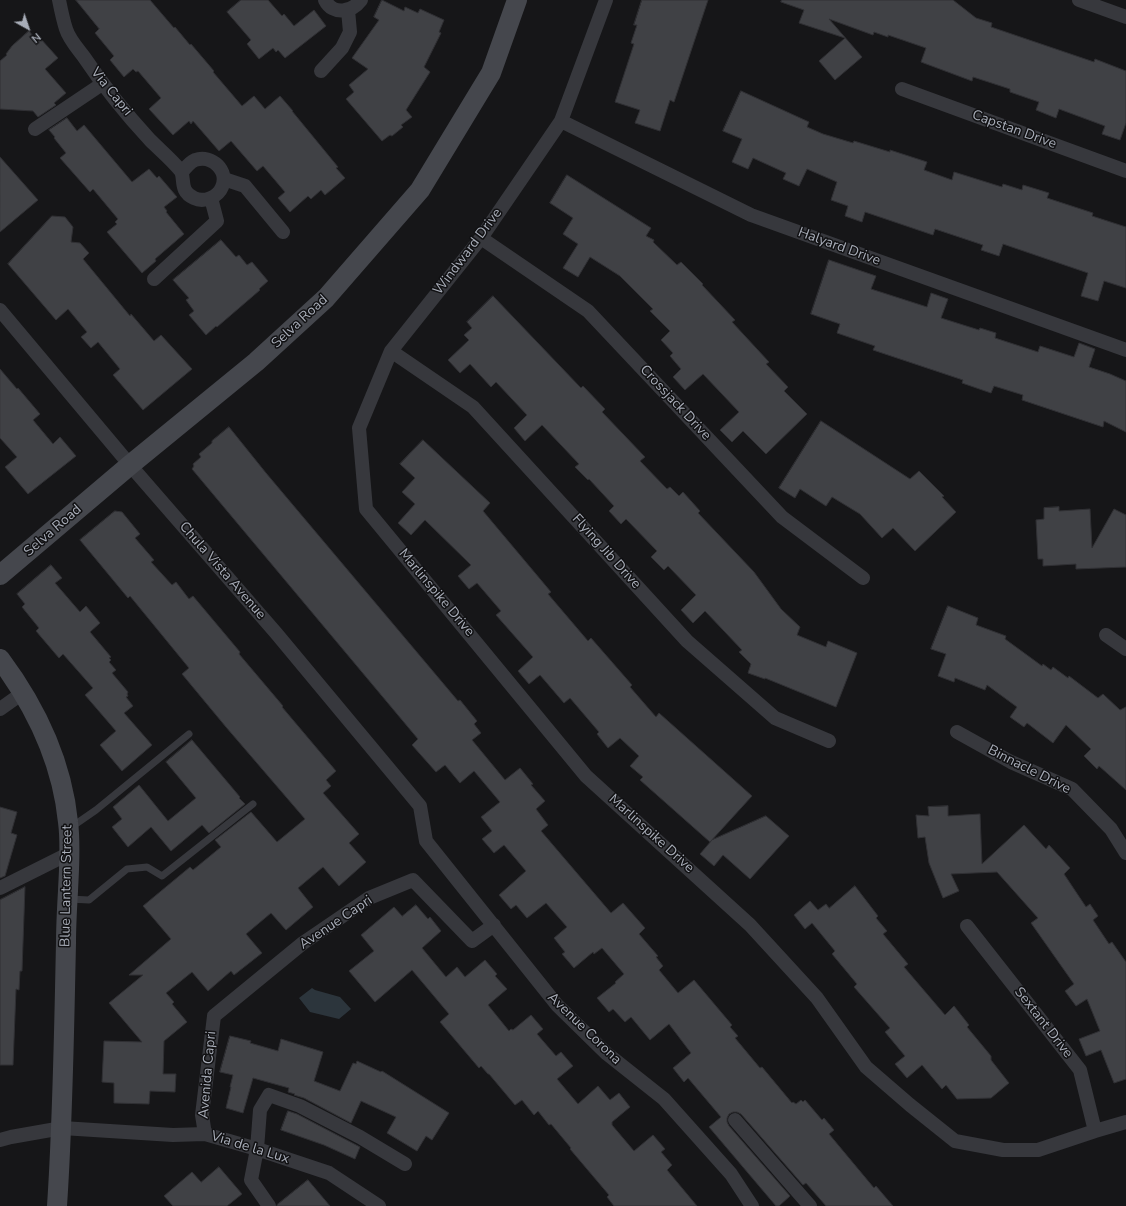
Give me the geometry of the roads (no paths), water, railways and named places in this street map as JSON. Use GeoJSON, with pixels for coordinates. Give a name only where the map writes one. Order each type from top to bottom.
{"type":"FeatureCollection","features":[{"type":"Feature","properties":{"kind":"street","name":"Via Capri"},"geometry":{"type":"LineString","coordinates":[[59,0],[66,31],[102,84],[149,139],[182,172]]}},
{"type":"Feature","properties":{"kind":"street"},"geometry":{"type":"LineString","coordinates":[[326,0],[333,8],[340,11],[355,7],[361,0]]}},
{"type":"Feature","properties":{"kind":"street","name":"Selva Road"},"geometry":{"type":"LineString","coordinates":[[0,575],[130,465],[253,365],[326,298],[420,190],[491,73],[517,0]]}},
{"type":"Feature","properties":{"kind":"street","name":"Windward Drive"},"geometry":{"type":"LineString","coordinates":[[366,509],[359,428],[391,351],[481,238],[561,121],[606,0]]}},
{"type":"Feature","properties":{"kind":"street"},"geometry":{"type":"LineString","coordinates":[[1079,0],[1126,17]]}},
{"type":"Feature","properties":{"kind":"street"},"geometry":{"type":"LineString","coordinates":[[322,71],[342,48],[350,32],[348,10]]}},
{"type":"Feature","properties":{"kind":"street"},"geometry":{"type":"LineString","coordinates":[[35,129],[102,84]]}},
{"type":"Feature","properties":{"kind":"street","name":"Capstan Drive"},"geometry":{"type":"LineString","coordinates":[[902,89],[1126,171]]}},
{"type":"Feature","properties":{"kind":"street","name":"Halyard Drive"},"geometry":{"type":"LineString","coordinates":[[561,121],[751,215],[1126,350]]}},
{"type":"Feature","properties":{"kind":"street"},"geometry":{"type":"LineString","coordinates":[[203,158],[211,160],[218,165],[224,180],[222,188],[217,194],[211,198],[203,200],[188,194],[184,187],[182,172],[188,164],[203,158]]}},
{"type":"Feature","properties":{"kind":"street"},"geometry":{"type":"LineString","coordinates":[[224,180],[245,186],[283,232]]}},
{"type":"Feature","properties":{"kind":"street"},"geometry":{"type":"LineString","coordinates":[[154,279],[217,221],[211,198]]}},
{"type":"Feature","properties":{"kind":"street","name":"Crossjack Drive"},"geometry":{"type":"LineString","coordinates":[[481,238],[588,311],[782,517],[863,578]]}},
{"type":"Feature","properties":{"kind":"street","name":"Chula Vista Avenue"},"geometry":{"type":"LineString","coordinates":[[0,310],[130,465],[276,633],[420,806],[426,841]]}},
{"type":"Feature","properties":{"kind":"street","name":"Flying Jib Drive"},"geometry":{"type":"LineString","coordinates":[[391,351],[474,407],[693,646],[775,718],[829,741]]}},
{"type":"Feature","properties":{"kind":"street","name":"Marlinspike Drive"},"geometry":{"type":"LineString","coordinates":[[366,509],[586,776],[750,925],[817,998],[866,1067],[910,1106],[955,1141],[1003,1150],[1038,1150],[1095,1131]]}},
{"type":"Feature","properties":{"kind":"street"},"geometry":{"type":"LineString","coordinates":[[1106,635],[1126,648]]}},
{"type":"Feature","properties":{"kind":"street","name":"Blue Lantern Street"},"geometry":{"type":"LineString","coordinates":[[0,659],[24,692],[36,714],[55,763],[63,793],[69,829],[70,853],[67,899],[62,1128],[57,1206]]}},
{"type":"Feature","properties":{"kind":"street"},"geometry":{"type":"LineString","coordinates":[[0,709],[24,692]]}},
{"type":"Feature","properties":{"kind":"street","name":"Binnacle Drive"},"geometry":{"type":"LineString","coordinates":[[956,732],[1011,762],[1072,790],[1111,829],[1126,853]]}},
{"type":"Feature","properties":{"kind":"street","name":"Avenue Corona"},"geometry":{"type":"LineString","coordinates":[[426,841],[557,1005],[606,1053],[664,1099],[731,1174],[752,1206]]}},
{"type":"Feature","properties":{"kind":"street"},"geometry":{"type":"LineString","coordinates":[[0,888],[70,853]]}},
{"type":"Feature","properties":{"kind":"street","name":"Avenue Capri"},"geometry":{"type":"LineString","coordinates":[[214,1016],[303,943],[369,898],[413,880],[472,941],[494,925]]}},
{"type":"Feature","properties":{"kind":"street","name":"Sextant Drive"},"geometry":{"type":"LineString","coordinates":[[968,926],[1080,1070],[1095,1131]]}},
{"type":"Feature","properties":{"kind":"street","name":"Avenida Capri"},"geometry":{"type":"LineString","coordinates":[[205,1134],[202,1115],[214,1016]]}},
{"type":"Feature","properties":{"kind":"street"},"geometry":{"type":"LineString","coordinates":[[269,1206],[251,1180],[257,1149],[260,1110],[268,1095],[300,1106],[405,1164]]}},
{"type":"Feature","properties":{"kind":"street"},"geometry":{"type":"LineString","coordinates":[[735,1120],[810,1206]]}},
{"type":"Feature","properties":{"kind":"street"},"geometry":{"type":"LineString","coordinates":[[1095,1131],[1126,1122]]}},
{"type":"Feature","properties":{"kind":"street","name":"Via de la Lux"},"geometry":{"type":"LineString","coordinates":[[0,1140],[62,1128],[173,1135],[205,1134],[257,1149],[329,1173],[379,1206]]}},
{"type":"Feature","properties":{"kind":"lane"},"geometry":{"type":"LineString","coordinates":[[69,829],[96,810],[189,734]]}},
{"type":"Feature","properties":{"kind":"lane"},"geometry":{"type":"LineString","coordinates":[[67,899],[90,900],[127,869],[147,867],[162,876],[253,804]]}}]}
